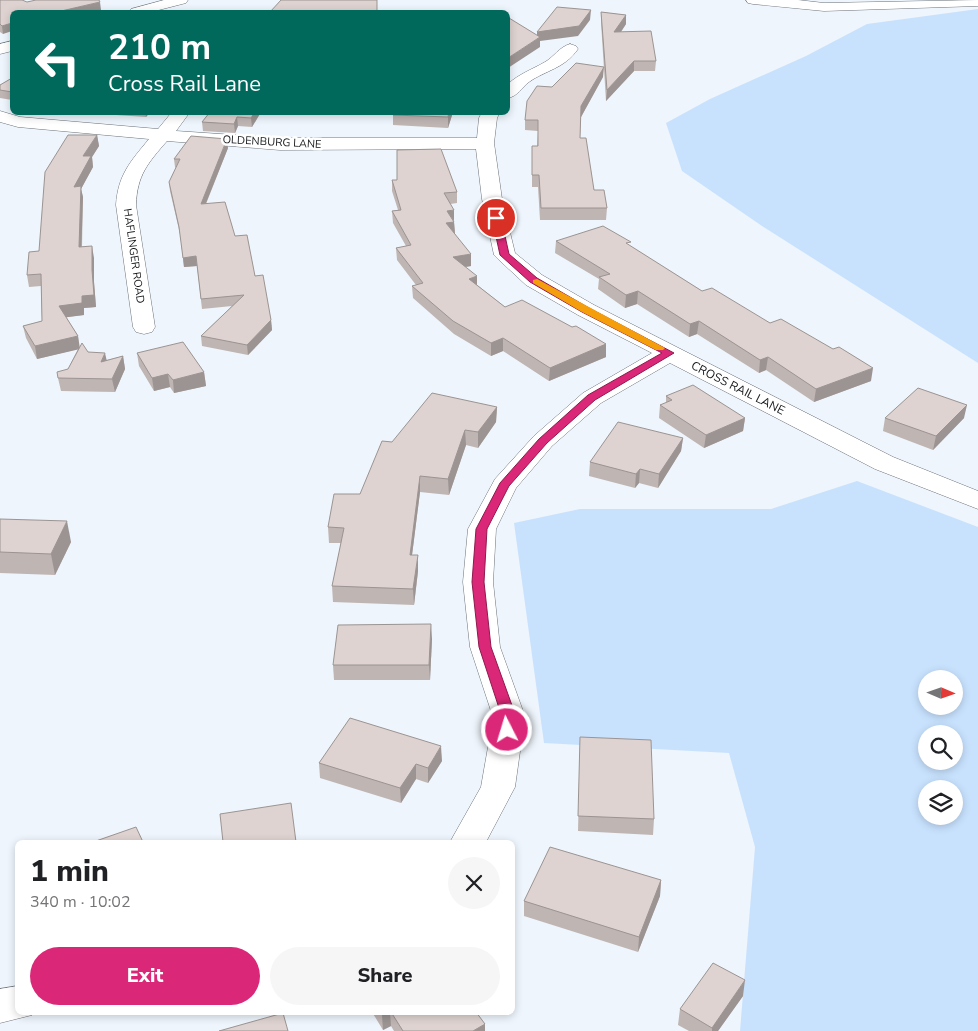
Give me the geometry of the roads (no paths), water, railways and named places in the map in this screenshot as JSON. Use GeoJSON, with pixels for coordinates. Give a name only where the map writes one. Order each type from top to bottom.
{"type":"FeatureCollection","features":[{"type":"Feature","properties":{"kind":"street"},"geometry":{"type":"LineString","coordinates":[[144,10],[181,0]]}},
{"type":"Feature","properties":{"kind":"street"},"geometry":{"type":"LineString","coordinates":[[753,0],[824,7],[922,2],[978,2]]}},
{"type":"Feature","properties":{"kind":"street"},"geometry":{"type":"LineString","coordinates":[[510,91],[524,78],[552,65],[570,49]]}},
{"type":"Feature","properties":{"kind":"street","name":"HAFLINGER ROAD"},"geometry":{"type":"LineString","coordinates":[[144,327],[126,206],[127,187],[136,166],[179,115]]}},
{"type":"Feature","properties":{"kind":"street","name":"CROSS RAIL LANE"},"geometry":{"type":"LineString","coordinates":[[490,115],[485,143],[492,199],[505,255],[541,284],[586,310],[884,463],[978,501]]}},
{"type":"Feature","properties":{"kind":"street","name":"OLDENBURG LANE"},"geometry":{"type":"LineString","coordinates":[[0,116],[18,122],[161,135],[331,145],[485,143]]}},
{"type":"Feature","properties":{"kind":"street"},"geometry":{"type":"LineString","coordinates":[[469,840],[498,787],[507,730],[507,711],[485,647],[478,582],[482,529],[504,485],[543,441],[592,398],[670,353]]}},
{"type":"Feature","properties":{"kind":"street"},"geometry":{"type":"LineString","coordinates":[[0,1006],[15,1004]]}}]}
